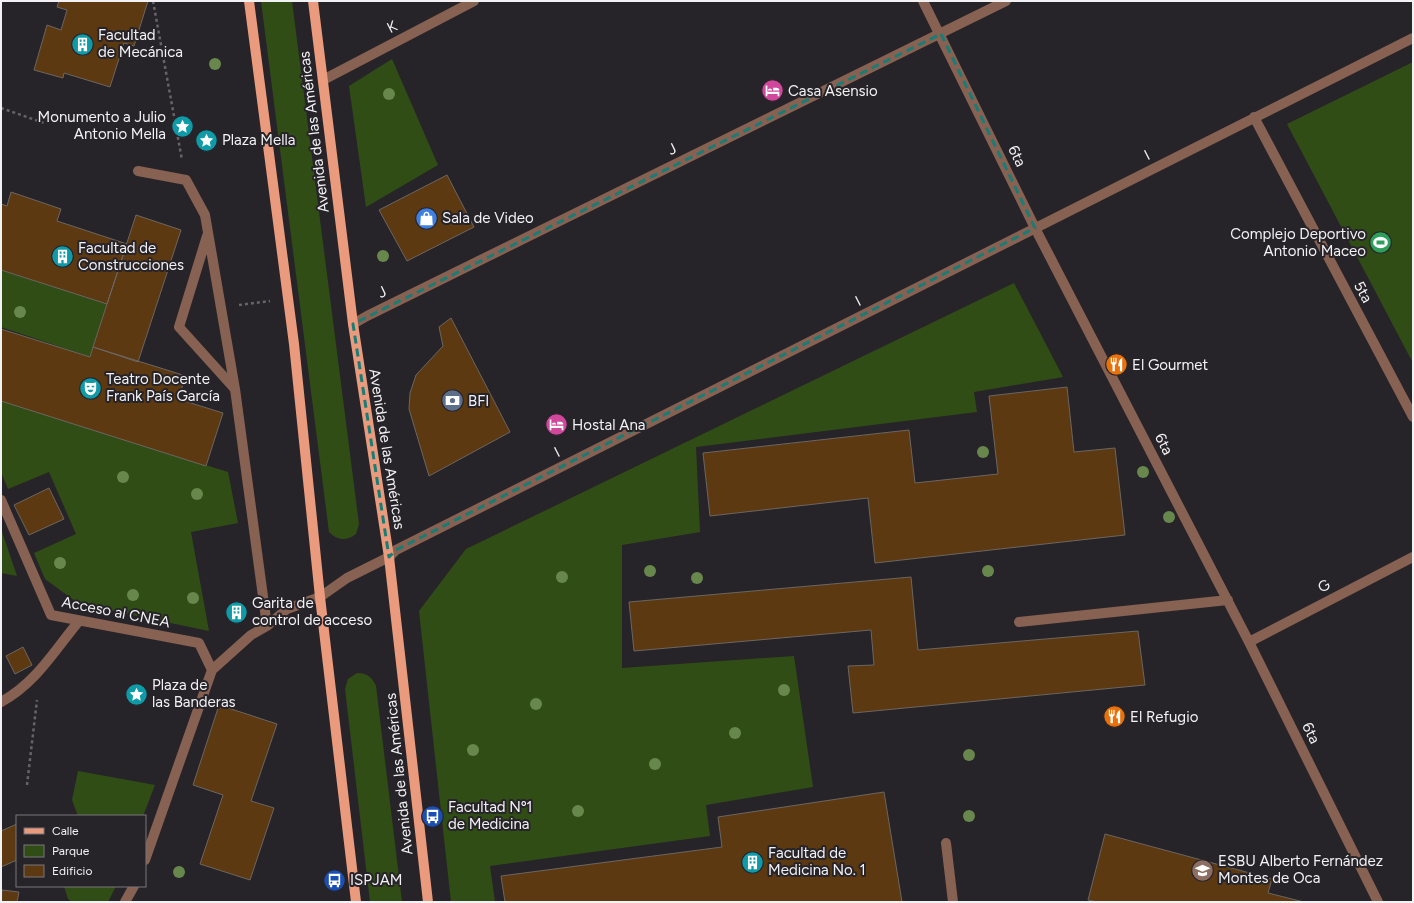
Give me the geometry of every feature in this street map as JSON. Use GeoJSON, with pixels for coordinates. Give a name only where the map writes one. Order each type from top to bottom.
{"type":"FeatureCollection","features":[{"type":"Feature","properties":{"kind":"main road"},"geometry":{"type":"LineString","coordinates":[[249,1],[294,344],[320,597],[356,902]]}},
{"type":"Feature","properties":{"kind":"main road","name":"Avenida de las Américas"},"geometry":{"type":"LineString","coordinates":[[313,1],[353,324],[389,557],[428,902]]}},
{"type":"Feature","properties":{"kind":"street","name":"K"},"geometry":{"type":"LineString","coordinates":[[323,80],[474,1]]}},
{"type":"Feature","properties":{"kind":"street","name":"6ta"},"geometry":{"type":"LineString","coordinates":[[923,1],[1036,228],[1228,600],[1378,902]]}},
{"type":"Feature","properties":{"kind":"street","name":"J"},"geometry":{"type":"LineString","coordinates":[[353,324],[1006,1]]}},
{"type":"Feature","properties":{"kind":"street","name":"I"},"geometry":{"type":"LineString","coordinates":[[212,670],[251,635],[268,626],[287,609],[320,597],[347,578],[389,557],[396,550],[1413,38]]}},
{"type":"Feature","properties":{"kind":"street","name":"5ta"},"geometry":{"type":"LineString","coordinates":[[1254,117],[1413,417]]}},
{"type":"Feature","properties":{"kind":"street"},"geometry":{"type":"LineString","coordinates":[[138,171],[186,180],[204,215],[235,389],[268,626]]}},
{"type":"Feature","properties":{"kind":"street"},"geometry":{"type":"LineString","coordinates":[[208,234],[178,327],[235,389]]}},
{"type":"Feature","properties":{"kind":"street","name":"Acceso al CNEA"},"geometry":{"type":"LineString","coordinates":[[1,500],[51,615],[199,643],[212,670]]}},
{"type":"Feature","properties":{"kind":"street","name":"G"},"geometry":{"type":"LineString","coordinates":[[1249,642],[1413,557]]}},
{"type":"Feature","properties":{"kind":"street"},"geometry":{"type":"LineString","coordinates":[[1019,622],[1228,600]]}},
{"type":"Feature","properties":{"kind":"street"},"geometry":{"type":"LineString","coordinates":[[1,702],[18,693],[40,672],[79,621]]}},
{"type":"Feature","properties":{"kind":"street"},"geometry":{"type":"LineString","coordinates":[[146,857],[212,670]]}},
{"type":"Feature","properties":{"kind":"street"},"geometry":{"type":"LineString","coordinates":[[946,843],[952,902]]}},
{"type":"Feature","properties":{"kind":"street"},"geometry":{"type":"LineString","coordinates":[[125,902],[133,887]]}},
{"type":"Feature","properties":{"kind":"path"},"geometry":{"type":"LineString","coordinates":[[153,1],[186,180]]}},
{"type":"Feature","properties":{"kind":"path"},"geometry":{"type":"LineString","coordinates":[[1,108],[44,122]]}},
{"type":"Feature","properties":{"kind":"path"},"geometry":{"type":"LineString","coordinates":[[27,785],[40,672]]}},
{"type":"Feature","properties":{"kind":"highlighted area"},"geometry":{"type":"Polygon","coordinates":[[[941,34],[1035,228],[396,550],[389,557],[353,324],[941,34]]]}},
{"type":"Feature","properties":{"kind":"green space"},"geometry":{"type":"Polygon","coordinates":[[[261,1],[292,1],[359,524],[356,534],[346,539],[335,537],[329,532],[261,1]]]}},
{"type":"Feature","properties":{"kind":"green space"},"geometry":{"type":"Polygon","coordinates":[[[392,59],[438,165],[366,207],[349,86],[392,59]]]}},
{"type":"Feature","properties":{"kind":"green space","name":"Complejo Deportivo Antonio Maceo"},"geometry":{"type":"Polygon","coordinates":[[[1413,62],[1413,363],[1287,124],[1413,62]]]}},
{"type":"Feature","properties":{"kind":"green space"},"geometry":{"type":"Polygon","coordinates":[[[1,270],[107,304],[90,357],[1,327],[1,270]]]}},
{"type":"Feature","properties":{"kind":"green space"},"geometry":{"type":"Polygon","coordinates":[[[1014,283],[1063,377],[974,392],[977,412],[696,447],[700,532],[622,545],[622,668],[794,656],[813,787],[706,805],[710,836],[490,866],[495,902],[451,902],[419,611],[466,549],[1014,283]]]}},
{"type":"Feature","properties":{"kind":"green space"},"geometry":{"type":"Polygon","coordinates":[[[1,401],[228,472],[238,523],[191,532],[209,631],[79,604],[45,579],[34,553],[76,534],[49,472],[8,489],[1,472],[1,401]]]}},
{"type":"Feature","properties":{"kind":"green space"},"geometry":{"type":"Polygon","coordinates":[[[1,529],[17,576],[1,573],[1,529]]]}},
{"type":"Feature","properties":{"kind":"green space"},"geometry":{"type":"Polygon","coordinates":[[[357,673],[369,676],[376,686],[402,902],[370,902],[345,689],[348,679],[357,673]]]}},
{"type":"Feature","properties":{"kind":"green space"},"geometry":{"type":"Polygon","coordinates":[[[78,771],[155,785],[143,815],[78,815],[72,800],[78,771]]]}},
{"type":"Feature","properties":{"kind":"green space"},"geometry":{"type":"Polygon","coordinates":[[[64,887],[116,887],[108,902],[72,902],[68,899],[64,887]]]}},
{"type":"Feature","properties":{"kind":"building","name":"Facultad de Mecánica"},"geometry":{"type":"Polygon","coordinates":[[[59,1],[148,1],[134,46],[124,43],[110,87],[64,73],[63,78],[34,70],[47,25],[61,30],[67,10],[57,7],[59,1]]]}},
{"type":"Feature","properties":{"kind":"building","name":"Sala de Video"},"geometry":{"type":"Polygon","coordinates":[[[447,175],[474,227],[407,261],[379,210],[447,175]]]}},
{"type":"Feature","properties":{"kind":"building","name":"Facultad de Construcciones"},"geometry":{"type":"Polygon","coordinates":[[[11,192],[61,209],[57,221],[127,244],[107,304],[1,270],[1,204],[7,206],[11,192]]]}},
{"type":"Feature","properties":{"kind":"building"},"geometry":{"type":"Polygon","coordinates":[[[136,215],[181,230],[138,362],[93,347],[136,215]]]}},
{"type":"Feature","properties":{"kind":"building","name":"BFI"},"geometry":{"type":"Polygon","coordinates":[[[451,318],[510,432],[429,476],[409,409],[410,393],[416,375],[443,346],[439,327],[451,318]]]}},
{"type":"Feature","properties":{"kind":"building","name":"Teatro Docente Frank País García"},"geometry":{"type":"Polygon","coordinates":[[[1,329],[90,357],[93,347],[186,376],[178,399],[223,413],[206,466],[1,401],[1,329]]]}},
{"type":"Feature","properties":{"kind":"building"},"geometry":{"type":"Polygon","coordinates":[[[1067,387],[1074,452],[1115,448],[1125,535],[875,563],[868,498],[710,516],[703,453],[909,430],[915,483],[998,474],[989,396],[1067,387]]]}},
{"type":"Feature","properties":{"kind":"building"},"geometry":{"type":"Polygon","coordinates":[[[49,488],[64,519],[29,535],[14,505],[49,488]]]}},
{"type":"Feature","properties":{"kind":"building"},"geometry":{"type":"Polygon","coordinates":[[[911,577],[918,650],[1138,631],[1145,685],[853,713],[848,666],[874,665],[871,630],[634,651],[629,602],[911,577]]]}},
{"type":"Feature","properties":{"kind":"building","name":"Garita de control de acceso"},"geometry":{"type":"Polygon","coordinates":[[[239,605],[242,616],[234,618],[231,607],[239,605]]]}},
{"type":"Feature","properties":{"kind":"building"},"geometry":{"type":"Polygon","coordinates":[[[23,647],[32,665],[15,674],[6,656],[23,647]]]}},
{"type":"Feature","properties":{"kind":"building"},"geometry":{"type":"Polygon","coordinates":[[[219,705],[277,724],[251,801],[274,808],[250,880],[200,864],[223,795],[193,785],[219,705]]]}},
{"type":"Feature","properties":{"kind":"building","name":"Facultad de Medicina No. 1"},"geometry":{"type":"Polygon","coordinates":[[[884,792],[902,902],[505,902],[501,876],[722,847],[718,817],[884,792]]]}},
{"type":"Feature","properties":{"kind":"building"},"geometry":{"type":"Polygon","coordinates":[[[16,824],[16,860],[1,867],[1,831],[16,824]]]}},
{"type":"Feature","properties":{"kind":"building"},"geometry":{"type":"Polygon","coordinates":[[[1105,834],[1272,879],[1268,893],[1304,902],[1097,902],[1088,900],[1105,834]]]}},
{"type":"Feature","properties":{"kind":"building"},"geometry":{"type":"Polygon","coordinates":[[[2,890],[19,892],[17,902],[1,902],[2,890]]]}},
{"type":"Feature","properties":{"kind":"place","name":"Facultad de Mecánica"},"geometry":{"type":"Point","coordinates":[83,44]}},
{"type":"Feature","properties":{"kind":"place","name":"Casa Asensio"},"geometry":{"type":"Point","coordinates":[772,91]}},
{"type":"Feature","properties":{"kind":"place","name":"Monumento a Julio Antonio Mella"},"geometry":{"type":"Point","coordinates":[182,126]}},
{"type":"Feature","properties":{"kind":"place","name":"Plaza Mella"},"geometry":{"type":"Point","coordinates":[206,140]}},
{"type":"Feature","properties":{"kind":"place","name":"Sala de Video"},"geometry":{"type":"Point","coordinates":[427,218]}},
{"type":"Feature","properties":{"kind":"place","name":"Complejo Deportivo Antonio Maceo"},"geometry":{"type":"Point","coordinates":[1381,243]}},
{"type":"Feature","properties":{"kind":"place","name":"Facultad de Construcciones"},"geometry":{"type":"Point","coordinates":[62,257]}},
{"type":"Feature","properties":{"kind":"place","name":"El Gourmet"},"geometry":{"type":"Point","coordinates":[1116,365]}},
{"type":"Feature","properties":{"kind":"place","name":"Teatro Docente Frank País García"},"geometry":{"type":"Point","coordinates":[91,388]}},
{"type":"Feature","properties":{"kind":"place","name":"BFI"},"geometry":{"type":"Point","coordinates":[452,401]}},
{"type":"Feature","properties":{"kind":"place","name":"Hostal Ana"},"geometry":{"type":"Point","coordinates":[556,425]}},
{"type":"Feature","properties":{"kind":"place","name":"Garita de control de acceso"},"geometry":{"type":"Point","coordinates":[236,612]}},
{"type":"Feature","properties":{"kind":"place","name":"Plaza de las Banderas"},"geometry":{"type":"Point","coordinates":[136,694]}},
{"type":"Feature","properties":{"kind":"place","name":"El Refugio"},"geometry":{"type":"Point","coordinates":[1114,717]}},
{"type":"Feature","properties":{"kind":"place","name":"Facultad Nº1 de Medicina"},"geometry":{"type":"Point","coordinates":[433,816]}},
{"type":"Feature","properties":{"kind":"place","name":"Facultad de Medicina No. 1"},"geometry":{"type":"Point","coordinates":[753,862]}},
{"type":"Feature","properties":{"kind":"place","name":"ESBU Alberto Fernández Montes de Oca"},"geometry":{"type":"Point","coordinates":[1203,870]}},
{"type":"Feature","properties":{"kind":"place","name":"ISPJAM"},"geometry":{"type":"Point","coordinates":[334,880]}}]}
